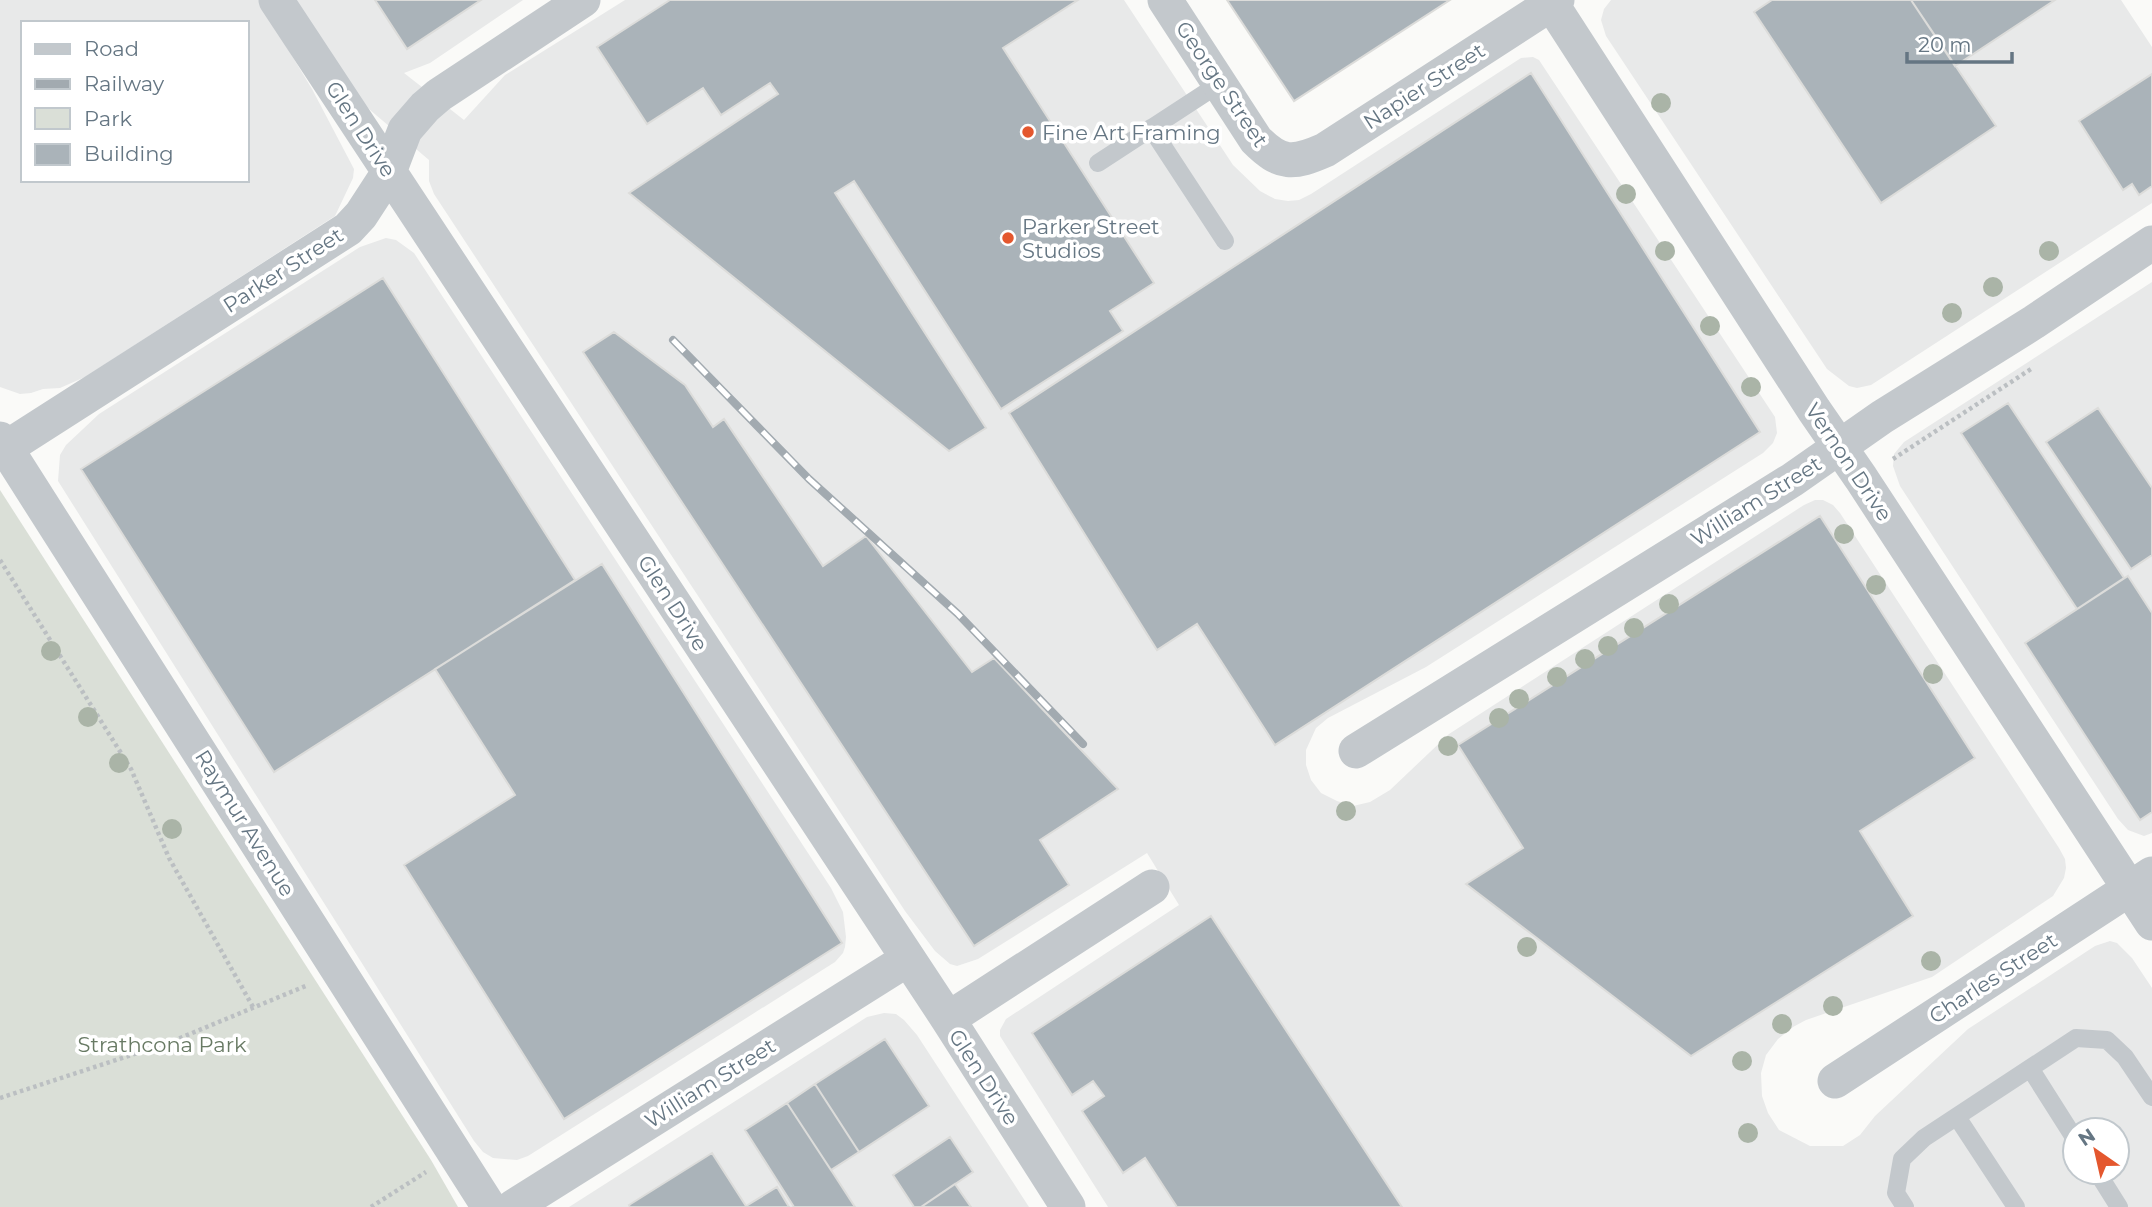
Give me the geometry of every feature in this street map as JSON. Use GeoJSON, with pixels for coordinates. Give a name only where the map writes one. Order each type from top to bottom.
{"type":"FeatureCollection","features":[{"type":"Feature","properties":{"kind":"street","name":"Glen Drive"},"geometry":{"type":"LineString","coordinates":[[276,0],[948,1019],[1068,1207]]}},
{"type":"Feature","properties":{"kind":"street","name":"Parker Street"},"geometry":{"type":"LineString","coordinates":[[3,444],[348,229],[361,215],[389,172],[405,130],[425,107],[583,0]]}},
{"type":"Feature","properties":{"kind":"street","name":"George Street"},"geometry":{"type":"LineString","coordinates":[[1165,0],[1256,140],[1270,155],[1285,161]]}},
{"type":"Feature","properties":{"kind":"street","name":"Napier Street"},"geometry":{"type":"LineString","coordinates":[[1285,161],[1305,159],[1325,150],[1553,1]]}},
{"type":"Feature","properties":{"kind":"street","name":"Vernon Drive"},"geometry":{"type":"LineString","coordinates":[[1553,1],[1840,447],[2140,882],[2152,923]]}},
{"type":"Feature","properties":{"kind":"street","name":"William Street"},"geometry":{"type":"LineString","coordinates":[[1356,751],[1792,480],[1882,417],[2034,322],[2152,243]]}},
{"type":"Feature","properties":{"kind":"street","name":"Raymur Avenue"},"geometry":{"type":"LineString","coordinates":[[3,444],[489,1207]]}},
{"type":"Feature","properties":{"kind":"street","name":"Charles Street"},"geometry":{"type":"LineString","coordinates":[[1835,1081],[2140,882]]}},
{"type":"Feature","properties":{"kind":"street"},"geometry":{"type":"LineString","coordinates":[[948,1019],[1152,887]]}},
{"type":"Feature","properties":{"kind":"street","name":"William Street"},"geometry":{"type":"LineString","coordinates":[[513,1207],[908,959]]}},
{"type":"Feature","properties":{"kind":"lane"},"geometry":{"type":"LineString","coordinates":[[1098,163],[1219,84]]}},
{"type":"Feature","properties":{"kind":"lane"},"geometry":{"type":"LineString","coordinates":[[1151,128],[1225,241]]}},
{"type":"Feature","properties":{"kind":"lane"},"geometry":{"type":"LineString","coordinates":[[1905,1207],[1896,1193],[1902,1158],[1924,1138],[2076,1038],[2107,1040],[2125,1057],[2152,1097]]}},
{"type":"Feature","properties":{"kind":"lane"},"geometry":{"type":"LineString","coordinates":[[2030,1068],[2061,1117]]}},
{"type":"Feature","properties":{"kind":"lane"},"geometry":{"type":"LineString","coordinates":[[1956,1116],[2015,1207]]}},
{"type":"Feature","properties":{"kind":"lane"},"geometry":{"type":"LineString","coordinates":[[2105,1186],[2119,1207]]}},
{"type":"Feature","properties":{"kind":"path"},"geometry":{"type":"LineString","coordinates":[[1893,458],[2038,365]]}},
{"type":"Feature","properties":{"kind":"path"},"geometry":{"type":"LineString","coordinates":[[0,560],[131,769],[169,858],[253,1007]]}},
{"type":"Feature","properties":{"kind":"path"},"geometry":{"type":"LineString","coordinates":[[0,1098],[168,1043],[339,972]]}},
{"type":"Feature","properties":{"kind":"path"},"geometry":{"type":"LineString","coordinates":[[371,1207],[455,1153]]}},
{"type":"Feature","properties":{"kind":"shaded area"},"geometry":{"type":"Polygon","coordinates":[[[0,0],[523,0],[430,63],[404,73],[464,120],[505,75],[625,0],[1124,0],[1233,165],[1260,191],[1275,199],[1288,201],[1299,200],[1311,194],[1521,58],[1533,57],[1539,60],[1775,417],[1777,433],[1773,443],[1763,453],[1426,667],[1328,718],[1316,728],[1306,750],[1306,765],[1311,780],[1321,793],[1337,801],[1353,806],[1370,802],[1390,790],[1449,734],[1804,505],[1823,500],[1833,505],[2059,848],[2066,868],[2064,878],[2053,896],[1932,977],[1806,1020],[1778,1039],[1766,1055],[1761,1073],[1762,1096],[1768,1113],[1779,1130],[1810,1146],[1843,1146],[1860,1135],[1875,1116],[1968,1029],[2095,946],[2110,941],[2117,943],[2132,958],[2152,988],[2152,1207],[1108,1207],[1000,1036],[1000,1030],[1006,1019],[1179,905],[1147,853],[978,959],[957,966],[950,964],[935,951],[905,911],[434,194],[429,181],[429,160],[277,31],[312,89],[354,169],[353,178],[335,216],[85,377],[60,388],[20,394],[0,387],[0,0]]]}},
{"type":"Feature","properties":{"kind":"shaded area"},"geometry":{"type":"Polygon","coordinates":[[[1611,0],[2121,0],[2152,47],[2152,203],[1871,385],[1857,388],[1849,386],[1827,369],[1606,36],[1601,20],[1604,9],[1611,0]]]}},
{"type":"Feature","properties":{"kind":"shaded area"},"geometry":{"type":"Polygon","coordinates":[[[386,238],[396,240],[414,253],[831,888],[843,912],[845,947],[835,962],[528,1156],[517,1160],[493,1158],[483,1152],[474,1141],[58,481],[60,455],[66,445],[99,414],[360,247],[386,238]]]}},
{"type":"Feature","properties":{"kind":"shaded area"},"geometry":{"type":"Polygon","coordinates":[[[2152,282],[2152,833],[2144,836],[2128,830],[2118,819],[1900,486],[1893,466],[1894,454],[1904,442],[2152,282]]]}},
{"type":"Feature","properties":{"kind":"shaded area"},"geometry":{"type":"Polygon","coordinates":[[[884,1013],[896,1014],[917,1035],[1029,1207],[569,1207],[867,1017],[884,1013]]]}},
{"type":"Feature","properties":{"kind":"green space","name":"Strathcona Park"},"geometry":{"type":"Polygon","coordinates":[[[0,490],[431,1160],[458,1207],[0,1207],[0,490]]]}},
{"type":"Feature","properties":{"kind":"building"},"geometry":{"type":"Polygon","coordinates":[[[375,0],[481,0],[407,49],[375,0]]]}},
{"type":"Feature","properties":{"kind":"building","name":"Parker Street Studios"},"geometry":{"type":"Polygon","coordinates":[[[670,0],[1078,0],[1003,48],[1154,283],[1110,311],[1123,331],[1001,409],[854,181],[835,193],[986,428],[949,451],[629,193],[778,94],[770,83],[721,115],[703,88],[647,124],[597,47],[670,0]]]}},
{"type":"Feature","properties":{"kind":"building"},"geometry":{"type":"Polygon","coordinates":[[[1227,0],[1450,0],[1294,101],[1227,0]]]}},
{"type":"Feature","properties":{"kind":"building"},"geometry":{"type":"Polygon","coordinates":[[[1772,0],[1911,0],[1996,126],[1881,203],[1754,12],[1772,0]]]}},
{"type":"Feature","properties":{"kind":"building"},"geometry":{"type":"Polygon","coordinates":[[[1911,0],[2055,0],[1955,66],[1911,0]]]}},
{"type":"Feature","properties":{"kind":"building"},"geometry":{"type":"Polygon","coordinates":[[[1531,73],[1760,432],[1275,745],[1197,624],[1157,650],[1009,413],[1531,73]]]}},
{"type":"Feature","properties":{"kind":"building"},"geometry":{"type":"Polygon","coordinates":[[[2152,74],[2152,186],[2139,195],[2132,184],[2123,190],[2079,121],[2152,74]]]}},
{"type":"Feature","properties":{"kind":"building"},"geometry":{"type":"Polygon","coordinates":[[[383,278],[575,580],[274,772],[81,469],[383,278]]]}},
{"type":"Feature","properties":{"kind":"building"},"geometry":{"type":"Polygon","coordinates":[[[614,332],[685,385],[713,427],[724,419],[823,566],[866,536],[972,672],[994,658],[1118,789],[1040,840],[1069,885],[974,946],[583,352],[614,332]]]}},
{"type":"Feature","properties":{"kind":"building"},"geometry":{"type":"Polygon","coordinates":[[[2008,403],[2124,578],[2077,609],[1961,433],[2008,403]]]}},
{"type":"Feature","properties":{"kind":"building"},"geometry":{"type":"Polygon","coordinates":[[[2098,408],[2152,488],[2152,555],[2131,569],[2046,442],[2098,408]]]}},
{"type":"Feature","properties":{"kind":"building"},"geometry":{"type":"Polygon","coordinates":[[[1820,516],[1975,758],[1860,831],[1913,916],[1691,1056],[1466,884],[1523,848],[1458,745],[1820,516]]]}},
{"type":"Feature","properties":{"kind":"building"},"geometry":{"type":"Polygon","coordinates":[[[602,564],[842,943],[564,1119],[404,865],[515,795],[435,669],[602,564]]]}},
{"type":"Feature","properties":{"kind":"building"},"geometry":{"type":"Polygon","coordinates":[[[2128,576],[2152,613],[2152,812],[2140,820],[2025,643],[2128,576]]]}},
{"type":"Feature","properties":{"kind":"building"},"geometry":{"type":"Polygon","coordinates":[[[1211,916],[1402,1207],[1177,1207],[1145,1158],[1123,1173],[1082,1111],[1104,1096],[1093,1081],[1072,1095],[1032,1033],[1211,916]]]}},
{"type":"Feature","properties":{"kind":"building"},"geometry":{"type":"Polygon","coordinates":[[[885,1039],[929,1106],[859,1152],[815,1084],[885,1039]]]}},
{"type":"Feature","properties":{"kind":"building"},"geometry":{"type":"Polygon","coordinates":[[[815,1084],[859,1152],[831,1170],[787,1103],[815,1084]]]}},
{"type":"Feature","properties":{"kind":"building"},"geometry":{"type":"Polygon","coordinates":[[[787,1103],[855,1207],[794,1207],[745,1130],[787,1103]]]}},
{"type":"Feature","properties":{"kind":"building"},"geometry":{"type":"Polygon","coordinates":[[[950,1137],[973,1172],[921,1207],[914,1207],[893,1175],[950,1137]]]}},
{"type":"Feature","properties":{"kind":"building"},"geometry":{"type":"Polygon","coordinates":[[[712,1153],[746,1206],[777,1187],[789,1207],[630,1207],[629,1205],[712,1153]]]}},
{"type":"Feature","properties":{"kind":"building"},"geometry":{"type":"Polygon","coordinates":[[[955,1184],[971,1207],[921,1207],[955,1184]]]}},
{"type":"Feature","properties":{"kind":"railway"},"geometry":{"type":"LineString","coordinates":[[673,340],[809,479],[958,614],[1083,744]]}},
{"type":"Feature","properties":{"kind":"place","name":"Fine Art Framing"},"geometry":{"type":"Point","coordinates":[1028,132]}},
{"type":"Feature","properties":{"kind":"place","name":"Parker Street Studios"},"geometry":{"type":"Point","coordinates":[1008,238]}}]}
